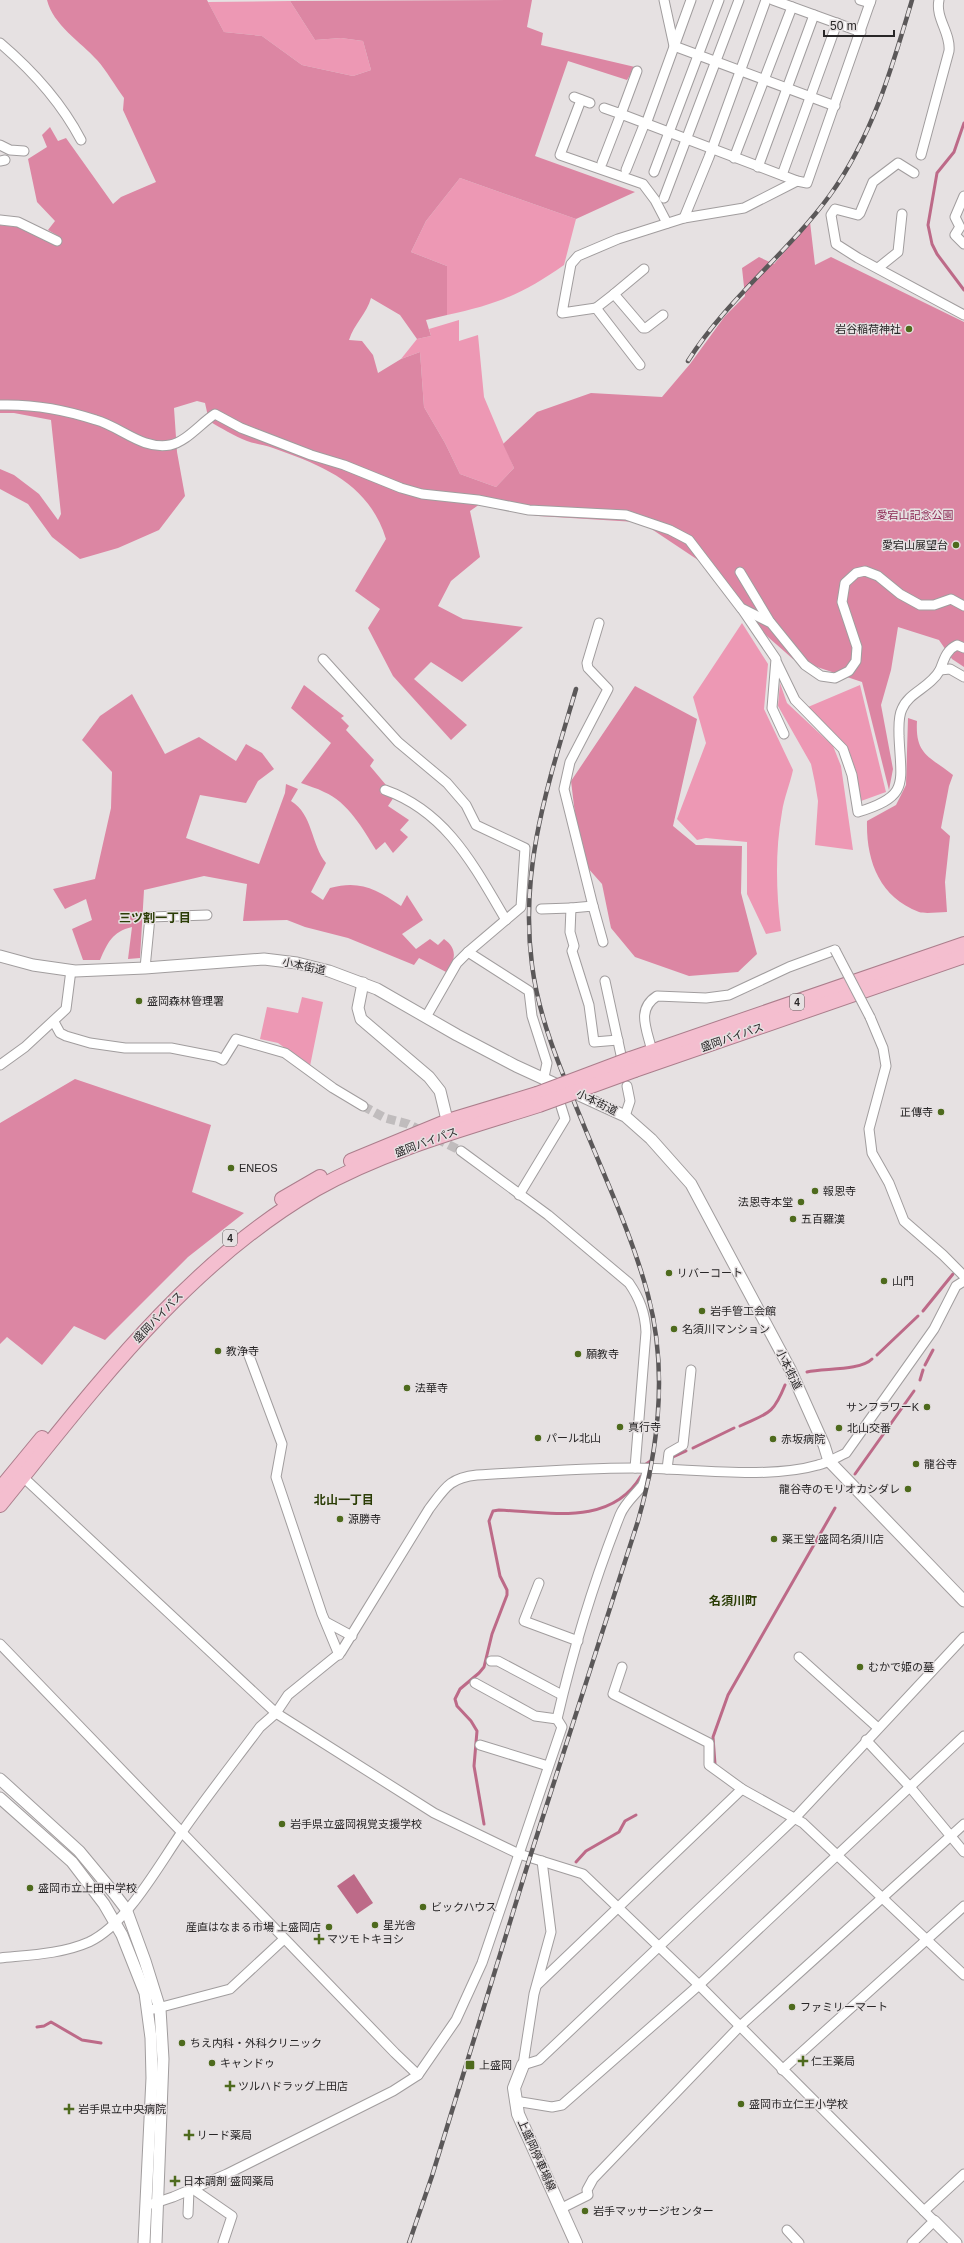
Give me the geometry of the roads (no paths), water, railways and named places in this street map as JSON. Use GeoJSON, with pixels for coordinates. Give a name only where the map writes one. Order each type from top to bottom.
{"type":"FeatureCollection","features":[{"type":"Feature","properties":{"kind":"highway","name":"盛岡バイパス"},"geometry":{"type":"LineString","coordinates":[[0,1489],[145,1317],[226,1241],[256,1217],[302,1186],[374,1151],[538,1099],[652,1052],[964,944]]}},
{"type":"Feature","properties":{"kind":"highway","name":"盛岡バイパス"},"geometry":{"type":"LineString","coordinates":[[629,1062],[964,956]]}},
{"type":"Feature","properties":{"kind":"highway","name":"盛岡バイパス"},"geometry":{"type":"LineString","coordinates":[[0,1505],[142,1334],[196,1278],[238,1242],[283,1210],[335,1180],[449,1127]]}},
{"type":"Feature","properties":{"kind":"main road","name":"上盛岡停車場線"},"geometry":{"type":"LineString","coordinates":[[523,2065],[514,2088],[518,2114],[576,2243]]}},
{"type":"Feature","properties":{"kind":"street"},"geometry":{"type":"LineString","coordinates":[[664,0],[674,46]]}},
{"type":"Feature","properties":{"kind":"street"},"geometry":{"type":"LineString","coordinates":[[626,170],[645,124],[691,0]]}},
{"type":"Feature","properties":{"kind":"street"},"geometry":{"type":"LineString","coordinates":[[654,172],[719,0]]}},
{"type":"Feature","properties":{"kind":"street"},"geometry":{"type":"LineString","coordinates":[[664,198],[687,141],[739,0]]}},
{"type":"Feature","properties":{"kind":"street"},"geometry":{"type":"LineString","coordinates":[[684,218],[766,0]]}},
{"type":"Feature","properties":{"kind":"street"},"geometry":{"type":"LineString","coordinates":[[773,0],[861,32]]}},
{"type":"Feature","properties":{"kind":"street"},"geometry":{"type":"LineString","coordinates":[[604,108],[687,141],[797,181],[807,183],[871,2],[860,0]]}},
{"type":"Feature","properties":{"kind":"street"},"geometry":{"type":"LineString","coordinates":[[921,154],[949,51],[948,38],[938,10],[939,0]]}},
{"type":"Feature","properties":{"kind":"street"},"geometry":{"type":"LineString","coordinates":[[734,158],[792,7]]}},
{"type":"Feature","properties":{"kind":"street"},"geometry":{"type":"LineString","coordinates":[[758,167],[814,15]]}},
{"type":"Feature","properties":{"kind":"street"},"geometry":{"type":"LineString","coordinates":[[782,175],[837,23]]}},
{"type":"Feature","properties":{"kind":"street"},"geometry":{"type":"LineString","coordinates":[[0,43],[42,82],[72,123],[81,140]]}},
{"type":"Feature","properties":{"kind":"street"},"geometry":{"type":"LineString","coordinates":[[674,46],[835,106]]}},
{"type":"Feature","properties":{"kind":"street"},"geometry":{"type":"LineString","coordinates":[[602,163],[637,71]]}},
{"type":"Feature","properties":{"kind":"street"},"geometry":{"type":"LineString","coordinates":[[582,100],[560,156],[643,184],[655,200],[667,223]]}},
{"type":"Feature","properties":{"kind":"street"},"geometry":{"type":"LineString","coordinates":[[0,145],[10,150],[24,151]]}},
{"type":"Feature","properties":{"kind":"street"},"geometry":{"type":"LineString","coordinates":[[914,172],[898,163],[873,182],[858,215],[835,209],[831,215],[836,244],[964,315]]}},
{"type":"Feature","properties":{"kind":"street"},"geometry":{"type":"LineString","coordinates":[[644,269],[596,308],[562,314],[571,264],[578,256],[618,239],[684,218],[744,208],[797,181]]}},
{"type":"Feature","properties":{"kind":"street"},"geometry":{"type":"LineString","coordinates":[[964,196],[955,217],[960,227],[955,235],[964,244]]}},
{"type":"Feature","properties":{"kind":"street"},"geometry":{"type":"LineString","coordinates":[[878,268],[898,252],[902,214]]}},
{"type":"Feature","properties":{"kind":"street"},"geometry":{"type":"LineString","coordinates":[[0,220],[18,222],[57,241]]}},
{"type":"Feature","properties":{"kind":"street"},"geometry":{"type":"LineString","coordinates":[[614,294],[643,328],[646,328],[662,315]]}},
{"type":"Feature","properties":{"kind":"street"},"geometry":{"type":"LineString","coordinates":[[596,308],[640,365]]}},
{"type":"Feature","properties":{"kind":"street"},"geometry":{"type":"LineString","coordinates":[[0,405],[20,405],[91,418],[142,442],[160,445],[178,442],[215,414],[241,428],[311,455],[344,464],[401,488],[422,494],[478,500],[529,510],[626,515],[652,523],[689,540],[741,608],[777,663],[795,700],[843,749],[852,774],[858,812],[888,801],[898,790],[900,778],[899,725],[901,710],[910,698],[934,680],[951,648],[957,645],[964,648]]}},
{"type":"Feature","properties":{"kind":"street"},"geometry":{"type":"LineString","coordinates":[[740,572],[771,623],[805,665],[822,676],[835,678],[849,671],[858,654],[842,602],[845,583],[850,576],[856,573],[865,572],[878,576],[900,594],[920,605],[934,605],[951,599],[964,606]]}},
{"type":"Feature","properties":{"kind":"street"},"geometry":{"type":"LineString","coordinates":[[741,608],[771,623]]}},
{"type":"Feature","properties":{"kind":"street"},"geometry":{"type":"LineString","coordinates":[[599,623],[587,663],[588,668],[608,689],[570,762],[564,789],[602,942]]}},
{"type":"Feature","properties":{"kind":"street"},"geometry":{"type":"LineString","coordinates":[[323,659],[398,742],[447,783],[466,805],[476,825],[524,848],[521,908],[457,963],[426,1017]]}},
{"type":"Feature","properties":{"kind":"street"},"geometry":{"type":"LineString","coordinates":[[777,663],[772,686],[772,708],[784,734]]}},
{"type":"Feature","properties":{"kind":"street"},"geometry":{"type":"LineString","coordinates":[[940,670],[950,669],[964,677]]}},
{"type":"Feature","properties":{"kind":"street"},"geometry":{"type":"LineString","coordinates":[[385,790],[414,802],[452,835],[469,858],[506,920]]}},
{"type":"Feature","properties":{"kind":"street"},"geometry":{"type":"LineString","coordinates":[[541,909],[593,906]]}},
{"type":"Feature","properties":{"kind":"street"},"geometry":{"type":"LineString","coordinates":[[571,908],[570,932],[574,946],[572,951],[589,1005],[594,1042],[618,1040]]}},
{"type":"Feature","properties":{"kind":"street"},"geometry":{"type":"LineString","coordinates":[[145,968],[150,917],[207,915]]}},
{"type":"Feature","properties":{"kind":"street"},"geometry":{"type":"LineString","coordinates":[[652,1052],[644,1017],[646,1005],[657,996],[706,998],[729,995],[789,967],[835,950],[870,1017],[883,1048],[886,1066],[869,1129],[872,1153],[889,1183],[904,1221],[943,1255],[964,1276]]}},
{"type":"Feature","properties":{"kind":"street"},"geometry":{"type":"LineString","coordinates":[[468,952],[529,991],[532,1016],[547,1064],[544,1077],[547,1088],[560,1102],[565,1118],[519,1195]]}},
{"type":"Feature","properties":{"kind":"street","name":"小本街道"},"geometry":{"type":"LineString","coordinates":[[0,956],[33,965],[71,970],[145,968],[264,959],[297,963],[363,983],[377,989],[516,1066],[544,1077],[625,1116],[651,1139],[691,1184],[790,1369],[823,1442],[829,1461],[964,1601]]}},
{"type":"Feature","properties":{"kind":"street"},"geometry":{"type":"LineString","coordinates":[[0,1065],[25,1047],[54,1022],[66,1009],[71,970]]}},
{"type":"Feature","properties":{"kind":"street"},"geometry":{"type":"LineString","coordinates":[[605,981],[618,1040],[629,1062]]}},
{"type":"Feature","properties":{"kind":"street"},"geometry":{"type":"LineString","coordinates":[[363,983],[358,1008],[361,1019],[429,1077],[440,1091],[449,1127]]}},
{"type":"Feature","properties":{"kind":"street"},"geometry":{"type":"LineString","coordinates":[[54,1022],[60,1033],[84,1041],[125,1048],[170,1048],[217,1057],[223,1060],[236,1039],[260,1045],[284,1053],[334,1088],[363,1106]]}},
{"type":"Feature","properties":{"kind":"street"},"geometry":{"type":"LineString","coordinates":[[625,1116],[630,1102],[627,1086]]}},
{"type":"Feature","properties":{"kind":"street"},"geometry":{"type":"LineString","coordinates":[[461,1151],[553,1219],[629,1283],[640,1302],[646,1332],[634,1468]]}},
{"type":"Feature","properties":{"kind":"street"},"geometry":{"type":"LineString","coordinates":[[0,1958],[62,1950],[90,1942],[116,1924],[126,1909],[144,1889],[182,1831],[260,1727],[276,1713],[288,1695],[339,1655],[429,1509],[445,1487],[460,1477],[634,1468],[750,1472],[789,1470],[817,1466],[846,1453],[934,1329],[956,1286],[964,1280]]}},
{"type":"Feature","properties":{"kind":"street"},"geometry":{"type":"LineString","coordinates":[[248,1353],[282,1444],[276,1477],[326,1622],[339,1655]]}},
{"type":"Feature","properties":{"kind":"street"},"geometry":{"type":"LineString","coordinates":[[667,1469],[669,1453],[684,1445],[691,1370]]}},
{"type":"Feature","properties":{"kind":"street"},"geometry":{"type":"LineString","coordinates":[[145,2207],[228,2174],[386,2094],[418,2075],[456,2020],[482,1963],[562,1727],[557,1719],[562,1695],[578,1641],[622,1511],[643,1485],[648,1469]]}},
{"type":"Feature","properties":{"kind":"street"},"geometry":{"type":"LineString","coordinates":[[23,1477],[276,1713],[434,1813],[519,1854],[583,1874],[657,1947],[699,1985],[739,2027],[956,2243]]}},
{"type":"Feature","properties":{"kind":"street"},"geometry":{"type":"LineString","coordinates":[[540,1583],[524,1622],[578,1641]]}},
{"type":"Feature","properties":{"kind":"street"},"geometry":{"type":"LineString","coordinates":[[326,1622],[352,1636]]}},
{"type":"Feature","properties":{"kind":"street"},"geometry":{"type":"LineString","coordinates":[[542,1861],[551,1932],[538,1984],[534,1994],[523,2065],[539,2060],[795,1818],[866,1740],[964,1637]]}},
{"type":"Feature","properties":{"kind":"street"},"geometry":{"type":"LineString","coordinates":[[0,1644],[182,1831],[284,1939],[418,2075]]}},
{"type":"Feature","properties":{"kind":"street"},"geometry":{"type":"LineString","coordinates":[[798,1657],[878,1728]]}},
{"type":"Feature","properties":{"kind":"street"},"geometry":{"type":"LineString","coordinates":[[491,1661],[498,1661],[562,1695]]}},
{"type":"Feature","properties":{"kind":"street"},"geometry":{"type":"LineString","coordinates":[[622,1667],[613,1694],[709,1743],[709,1765],[742,1788],[803,1823],[836,1856],[964,1974]]}},
{"type":"Feature","properties":{"kind":"street"},"geometry":{"type":"LineString","coordinates":[[475,1683],[535,1716],[557,1719]]}},
{"type":"Feature","properties":{"kind":"street"},"geometry":{"type":"LineString","coordinates":[[515,2101],[552,2107],[562,2105],[699,1985],[964,1736]]}},
{"type":"Feature","properties":{"kind":"street"},"geometry":{"type":"LineString","coordinates":[[866,1740],[910,1787],[964,1852]]}},
{"type":"Feature","properties":{"kind":"street"},"geometry":{"type":"LineString","coordinates":[[480,1745],[548,1766]]}},
{"type":"Feature","properties":{"kind":"street"},"geometry":{"type":"LineString","coordinates":[[0,1779],[79,1851],[126,1909],[145,1961],[160,2009],[163,2088],[156,2243]]}},
{"type":"Feature","properties":{"kind":"street"},"geometry":{"type":"LineString","coordinates":[[538,1984],[619,1908],[742,1788]]}},
{"type":"Feature","properties":{"kind":"street"},"geometry":{"type":"LineString","coordinates":[[0,1798],[72,1862],[104,1904],[116,1924],[136,1966],[145,1993],[152,2078],[144,2243]]}},
{"type":"Feature","properties":{"kind":"street"},"geometry":{"type":"LineString","coordinates":[[560,2209],[588,2194],[587,2190],[593,2179],[739,2027],[964,1824]]}},
{"type":"Feature","properties":{"kind":"street"},"geometry":{"type":"LineString","coordinates":[[782,2070],[964,1906]]}},
{"type":"Feature","properties":{"kind":"street"},"geometry":{"type":"LineString","coordinates":[[146,2009],[160,2009],[230,1990],[284,1939]]}},
{"type":"Feature","properties":{"kind":"street"},"geometry":{"type":"LineString","coordinates":[[924,2211],[964,2174]]}},
{"type":"Feature","properties":{"kind":"street"},"geometry":{"type":"LineString","coordinates":[[188,2214],[191,2190]]}},
{"type":"Feature","properties":{"kind":"street"},"geometry":{"type":"LineString","coordinates":[[191,2190],[232,2216],[223,2243]]}},
{"type":"Feature","properties":{"kind":"street"},"geometry":{"type":"LineString","coordinates":[[912,2243],[934,2221]]}},
{"type":"Feature","properties":{"kind":"street"},"geometry":{"type":"LineString","coordinates":[[787,2230],[799,2243]]}},
{"type":"Feature","properties":{"kind":"waterway"},"geometry":{"type":"LineString","coordinates":[[964,123],[954,152],[937,173],[928,225],[932,244],[937,254],[964,290]]}},
{"type":"Feature","properties":{"kind":"waterway"},"geometry":{"type":"LineString","coordinates":[[923,1311],[953,1274]]}},
{"type":"Feature","properties":{"kind":"waterway"},"geometry":{"type":"LineString","coordinates":[[877,1355],[918,1316]]}},
{"type":"Feature","properties":{"kind":"waterway"},"geometry":{"type":"LineString","coordinates":[[925,1365],[933,1350]]}},
{"type":"Feature","properties":{"kind":"waterway"},"geometry":{"type":"LineString","coordinates":[[807,1372],[859,1366],[872,1359]]}},
{"type":"Feature","properties":{"kind":"waterway"},"geometry":{"type":"LineString","coordinates":[[920,1380],[923,1370]]}},
{"type":"Feature","properties":{"kind":"waterway"},"geometry":{"type":"LineString","coordinates":[[740,1426],[763,1415],[773,1408],[785,1385]]}},
{"type":"Feature","properties":{"kind":"waterway"},"geometry":{"type":"LineString","coordinates":[[855,1474],[914,1391]]}},
{"type":"Feature","properties":{"kind":"waterway"},"geometry":{"type":"LineString","coordinates":[[693,1448],[734,1428]]}},
{"type":"Feature","properties":{"kind":"waterway"},"geometry":{"type":"LineString","coordinates":[[673,1457],[686,1451]]}},
{"type":"Feature","properties":{"kind":"waterway"},"geometry":{"type":"LineString","coordinates":[[646,1464],[652,1460]]}},
{"type":"Feature","properties":{"kind":"waterway"},"geometry":{"type":"LineString","coordinates":[[484,1824],[474,1766],[477,1731],[471,1721],[457,1706],[455,1699],[460,1689],[484,1667],[492,1634],[507,1595],[507,1590],[500,1576],[489,1521],[493,1511],[499,1510],[558,1514],[596,1510],[613,1503],[628,1492],[641,1476]]}},
{"type":"Feature","properties":{"kind":"waterway"},"geometry":{"type":"LineString","coordinates":[[715,1764],[713,1737],[728,1695],[835,1508]]}},
{"type":"Feature","properties":{"kind":"waterway"},"geometry":{"type":"LineString","coordinates":[[576,1862],[586,1851],[619,1832],[625,1821],[636,1815]]}},
{"type":"Feature","properties":{"kind":"waterway"},"geometry":{"type":"LineString","coordinates":[[37,2027],[44,2026],[51,2022],[82,2040],[101,2043]]}},
{"type":"Feature","properties":{"kind":"tunnel"},"geometry":{"type":"LineString","coordinates":[[363,1106],[385,1118],[408,1124],[461,1151]]}},
{"type":"Feature","properties":{"kind":"railway"},"geometry":{"type":"LineString","coordinates":[[688,361],[721,317],[813,217],[845,173],[858,150],[879,101],[897,51],[912,0]]}},
{"type":"Feature","properties":{"kind":"railway"},"geometry":{"type":"LineString","coordinates":[[409,2243],[432,2176],[530,1857],[638,1521],[656,1437],[659,1380],[658,1352],[648,1295],[642,1273],[626,1229],[566,1083],[545,1025],[535,985],[532,965],[529,929],[533,859],[547,791],[576,689]]}},
{"type":"Feature","properties":{"kind":"place","name":"岩谷稲荷神社"},"geometry":{"type":"Point","coordinates":[909,329]}},
{"type":"Feature","properties":{"kind":"place","name":"愛宕山展望台"},"geometry":{"type":"Point","coordinates":[956,545]}},
{"type":"Feature","properties":{"kind":"place","name":"盛岡森林管理署"},"geometry":{"type":"Point","coordinates":[139,1001]}},
{"type":"Feature","properties":{"kind":"place","name":"正傳寺"},"geometry":{"type":"Point","coordinates":[941,1112]}},
{"type":"Feature","properties":{"kind":"place","name":"ENEOS"},"geometry":{"type":"Point","coordinates":[231,1168]}},
{"type":"Feature","properties":{"kind":"place","name":"報恩寺"},"geometry":{"type":"Point","coordinates":[815,1191]}},
{"type":"Feature","properties":{"kind":"place","name":"法恩寺本堂"},"geometry":{"type":"Point","coordinates":[801,1202]}},
{"type":"Feature","properties":{"kind":"place","name":"五百羅漢"},"geometry":{"type":"Point","coordinates":[793,1219]}},
{"type":"Feature","properties":{"kind":"place","name":"リバーコート"},"geometry":{"type":"Point","coordinates":[669,1273]}},
{"type":"Feature","properties":{"kind":"place","name":"山門"},"geometry":{"type":"Point","coordinates":[884,1281]}},
{"type":"Feature","properties":{"kind":"place","name":"岩手管工会館"},"geometry":{"type":"Point","coordinates":[702,1311]}},
{"type":"Feature","properties":{"kind":"place","name":"名須川マンション"},"geometry":{"type":"Point","coordinates":[674,1329]}},
{"type":"Feature","properties":{"kind":"place","name":"教浄寺"},"geometry":{"type":"Point","coordinates":[218,1351]}},
{"type":"Feature","properties":{"kind":"place","name":"願教寺"},"geometry":{"type":"Point","coordinates":[578,1354]}},
{"type":"Feature","properties":{"kind":"place","name":"法華寺"},"geometry":{"type":"Point","coordinates":[407,1388]}},
{"type":"Feature","properties":{"kind":"place","name":"サンフラワーK"},"geometry":{"type":"Point","coordinates":[927,1407]}},
{"type":"Feature","properties":{"kind":"place","name":"真行寺"},"geometry":{"type":"Point","coordinates":[620,1427]}},
{"type":"Feature","properties":{"kind":"place","name":"北山交番"},"geometry":{"type":"Point","coordinates":[839,1428]}},
{"type":"Feature","properties":{"kind":"place","name":"パール北山"},"geometry":{"type":"Point","coordinates":[538,1438]}},
{"type":"Feature","properties":{"kind":"place","name":"赤坂病院"},"geometry":{"type":"Point","coordinates":[773,1439]}},
{"type":"Feature","properties":{"kind":"place","name":"龍谷寺"},"geometry":{"type":"Point","coordinates":[916,1464]}},
{"type":"Feature","properties":{"kind":"place","name":"龍谷寺のモリオカシダレ"},"geometry":{"type":"Point","coordinates":[908,1489]}},
{"type":"Feature","properties":{"kind":"place","name":"源勝寺"},"geometry":{"type":"Point","coordinates":[340,1519]}},
{"type":"Feature","properties":{"kind":"place","name":"薬王堂 盛岡名須川店"},"geometry":{"type":"Point","coordinates":[774,1539]}},
{"type":"Feature","properties":{"kind":"place","name":"むかで姫の墓"},"geometry":{"type":"Point","coordinates":[860,1667]}},
{"type":"Feature","properties":{"kind":"place","name":"岩手県立盛岡視覚支援学校"},"geometry":{"type":"Point","coordinates":[282,1824]}},
{"type":"Feature","properties":{"kind":"place","name":"盛岡市立上田中学校"},"geometry":{"type":"Point","coordinates":[30,1888]}},
{"type":"Feature","properties":{"kind":"place","name":"ビックハウス"},"geometry":{"type":"Point","coordinates":[423,1907]}},
{"type":"Feature","properties":{"kind":"place","name":"星光舎"},"geometry":{"type":"Point","coordinates":[375,1925]}},
{"type":"Feature","properties":{"kind":"place","name":"産直はなまる市場 上盛岡店"},"geometry":{"type":"Point","coordinates":[329,1927]}},
{"type":"Feature","properties":{"kind":"place","name":"マツモトキヨシ"},"geometry":{"type":"Point","coordinates":[319,1939]}},
{"type":"Feature","properties":{"kind":"place","name":"ファミリーマート"},"geometry":{"type":"Point","coordinates":[792,2007]}},
{"type":"Feature","properties":{"kind":"place","name":"ちえ内科・外科クリニック"},"geometry":{"type":"Point","coordinates":[182,2043]}},
{"type":"Feature","properties":{"kind":"place","name":"仁王薬局"},"geometry":{"type":"Point","coordinates":[803,2061]}},
{"type":"Feature","properties":{"kind":"place","name":"キャンドゥ"},"geometry":{"type":"Point","coordinates":[212,2063]}},
{"type":"Feature","properties":{"kind":"place","name":"上盛岡"},"geometry":{"type":"Point","coordinates":[470,2065]}},
{"type":"Feature","properties":{"kind":"place","name":"ツルハドラッグ上田店"},"geometry":{"type":"Point","coordinates":[230,2086]}},
{"type":"Feature","properties":{"kind":"place","name":"盛岡市立仁王小学校"},"geometry":{"type":"Point","coordinates":[741,2104]}},
{"type":"Feature","properties":{"kind":"place","name":"岩手県立中央病院"},"geometry":{"type":"Point","coordinates":[69,2109]}},
{"type":"Feature","properties":{"kind":"place","name":"リード薬局"},"geometry":{"type":"Point","coordinates":[189,2135]}},
{"type":"Feature","properties":{"kind":"place","name":"日本調剤 盛岡薬局"},"geometry":{"type":"Point","coordinates":[175,2181]}},
{"type":"Feature","properties":{"kind":"place","name":"岩手マッサージセンター"},"geometry":{"type":"Point","coordinates":[585,2211]}},
{"type":"Feature","properties":{"kind":"district","name":"三ツ割一丁目"},"geometry":{"type":"Point","coordinates":[155,918]}},
{"type":"Feature","properties":{"kind":"district","name":"北山一丁目"},"geometry":{"type":"Point","coordinates":[344,1500]}},
{"type":"Feature","properties":{"kind":"district","name":"名須川町"},"geometry":{"type":"Point","coordinates":[733,1601]}},
{"type":"Feature","properties":{"kind":"park label","name":"愛宕山記念公園"},"geometry":{"type":"Point","coordinates":[915,515]}}]}
